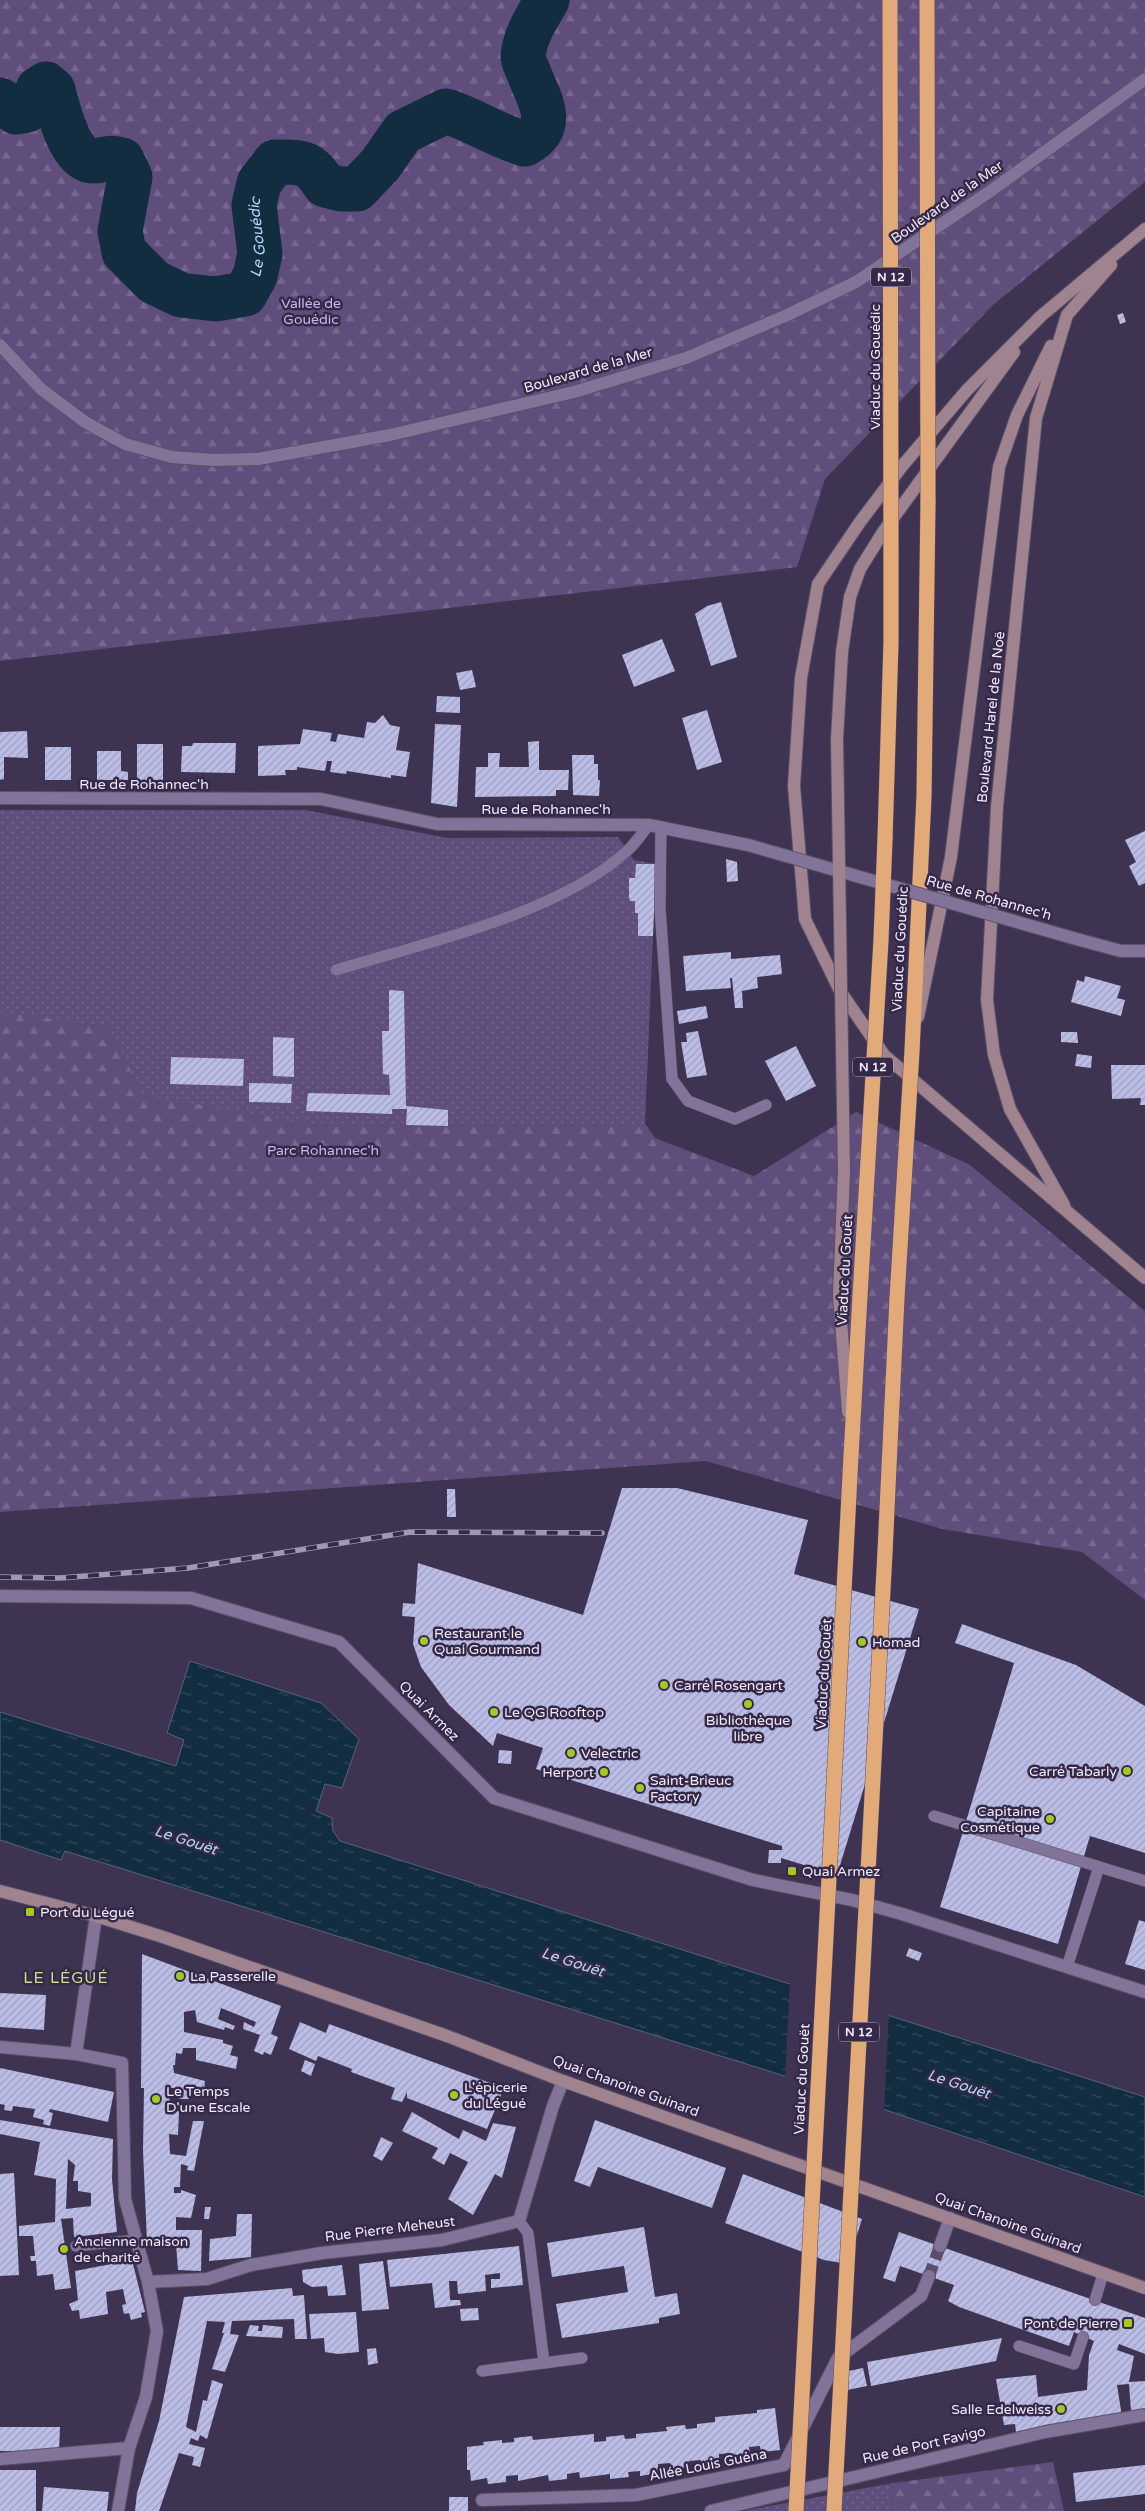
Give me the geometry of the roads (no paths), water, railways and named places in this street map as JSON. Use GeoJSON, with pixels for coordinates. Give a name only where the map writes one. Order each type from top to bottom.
{"type":"FeatureCollection","features":[{"type":"Feature","properties":{"kind":"highway","name":"Viaduc du Gouédic"},"geometry":{"type":"LineString","coordinates":[[885,839],[891,642],[890,0]]}},
{"type":"Feature","properties":{"kind":"highway","name":"Viaduc du Gouédic"},"geometry":{"type":"LineString","coordinates":[[912,1051],[922,850],[927,643],[927,0]]}},
{"type":"Feature","properties":{"kind":"highway","name":"Viaduc du Gouët"},"geometry":{"type":"LineString","coordinates":[[796,2511],[885,839]]}},
{"type":"Feature","properties":{"kind":"highway","name":"N 12"},"geometry":{"type":"LineString","coordinates":[[834,2511],[897,1298],[912,1051]]}},
{"type":"Feature","properties":{"kind":"main road"},"geometry":{"type":"LineString","coordinates":[[1145,229],[1041,316],[967,390],[902,465],[818,584],[800,678],[794,786],[805,919],[840,991],[884,1055],[1145,1278]]}},
{"type":"Feature","properties":{"kind":"main road","name":"Boulevard Harel de la Noë"},"geometry":{"type":"LineString","coordinates":[[1068,1212],[1010,1109],[994,1054],[987,1000],[997,807],[1036,418],[1067,315],[1134,238]]}},
{"type":"Feature","properties":{"kind":"main road"},"geometry":{"type":"LineString","coordinates":[[912,1051],[951,857],[1000,468],[1017,415],[1067,315]]}},
{"type":"Feature","properties":{"kind":"main road"},"geometry":{"type":"LineString","coordinates":[[851,1456],[839,1295],[844,1172],[837,739],[842,652],[850,597],[860,569],[883,532],[1041,316]]}},
{"type":"Feature","properties":{"kind":"main road","name":"Quai Chanoine Guinard"},"geometry":{"type":"LineString","coordinates":[[0,1891],[96,1916],[447,2036],[563,2081],[1145,2288]]}},
{"type":"Feature","properties":{"kind":"street","name":"Boulevard de la Mer"},"geometry":{"type":"LineString","coordinates":[[0,345],[41,389],[85,422],[125,444],[172,457],[214,460],[258,459],[390,435],[574,392],[686,358],[785,316],[856,282],[992,190],[1145,79]]}},
{"type":"Feature","properties":{"kind":"street","name":"Rue de Rohannec'h"},"geometry":{"type":"LineString","coordinates":[[0,798],[321,799],[437,824],[655,826],[748,845],[1120,951],[1145,951]]}},
{"type":"Feature","properties":{"kind":"street","name":"Quai Armez"},"geometry":{"type":"LineString","coordinates":[[0,1596],[191,1598],[338,1642],[494,1798],[753,1880],[852,1900],[902,1914],[1145,1992]]}},
{"type":"Feature","properties":{"kind":"street"},"geometry":{"type":"LineString","coordinates":[[76,2054],[96,1916]]}},
{"type":"Feature","properties":{"kind":"street"},"geometry":{"type":"LineString","coordinates":[[0,2047],[76,2054],[122,2063],[125,2199],[148,2282],[157,2331],[146,2397],[129,2448],[118,2511]]}},
{"type":"Feature","properties":{"kind":"street"},"geometry":{"type":"LineString","coordinates":[[519,2221],[553,2106],[563,2081]]}},
{"type":"Feature","properties":{"kind":"street"},"geometry":{"type":"LineString","coordinates":[[940,2246],[950,2218]]}},
{"type":"Feature","properties":{"kind":"street","name":"Rue Pierre Meheust"},"geometry":{"type":"LineString","coordinates":[[148,2282],[207,2279],[251,2265],[322,2253],[442,2240],[519,2221]]}},
{"type":"Feature","properties":{"kind":"street","name":"Allée Louis Guéna"},"geometry":{"type":"LineString","coordinates":[[482,2500],[636,2495],[784,2465],[838,2358],[921,2296],[929,2276]]}},
{"type":"Feature","properties":{"kind":"street","name":"Rue de Port Favigo"},"geometry":{"type":"LineString","coordinates":[[711,2511],[1045,2432],[1145,2415]]}},
{"type":"Feature","properties":{"kind":"street"},"geometry":{"type":"LineString","coordinates":[[0,2459],[129,2448]]}},
{"type":"Feature","properties":{"kind":"lane"},"geometry":{"type":"LineString","coordinates":[[336,970],[478,928],[513,915],[601,872],[655,826]]}},
{"type":"Feature","properties":{"kind":"lane"},"geometry":{"type":"LineString","coordinates":[[655,826],[672,1079],[688,1101],[735,1119],[766,1105]]}},
{"type":"Feature","properties":{"kind":"lane"},"geometry":{"type":"LineString","coordinates":[[934,1816],[1145,1881]]}},
{"type":"Feature","properties":{"kind":"lane"},"geometry":{"type":"LineString","coordinates":[[1067,1968],[1098,1867]]}},
{"type":"Feature","properties":{"kind":"lane"},"geometry":{"type":"LineString","coordinates":[[519,2221],[528,2233],[544,2363]]}},
{"type":"Feature","properties":{"kind":"lane"},"geometry":{"type":"LineString","coordinates":[[76,2246],[136,2240]]}},
{"type":"Feature","properties":{"kind":"lane"},"geometry":{"type":"LineString","coordinates":[[1095,2300],[1103,2274]]}},
{"type":"Feature","properties":{"kind":"lane"},"geometry":{"type":"LineString","coordinates":[[1019,2346],[1074,2364],[1083,2336]]}},
{"type":"Feature","properties":{"kind":"lane"},"geometry":{"type":"LineString","coordinates":[[482,2371],[582,2358]]}},
{"type":"Feature","properties":{"kind":"water","name":"Port du Légué"},"geometry":{"type":"Polygon","coordinates":[[[190,1661],[321,1703],[359,1739],[342,1788],[325,1784],[316,1811],[332,1818],[333,1831],[340,1841],[1145,2097],[1145,2197],[775,2073],[65,1851],[61,1860],[0,1840],[0,1712],[176,1766],[184,1740],[167,1733],[190,1661]]]}},
{"type":"Feature","properties":{"kind":"waterway","name":"Le Gouédic"},"geometry":{"type":"LineString","coordinates":[[0,100],[16,112],[27,110],[34,101],[38,89],[46,84],[53,90],[66,131],[76,151],[83,158],[91,161],[108,158],[122,160],[130,177],[120,231],[124,252],[154,282],[181,295],[215,299],[245,294],[255,276],[260,254],[254,205],[259,183],[275,162],[305,164],[315,171],[325,185],[341,189],[357,189],[380,165],[403,132],[446,111],[525,144],[535,137],[541,129],[544,120],[543,111],[523,56],[529,34],[547,0]]}},
{"type":"Feature","properties":{"kind":"tunnel"},"geometry":{"type":"LineString","coordinates":[[929,2276],[940,2246]]}},
{"type":"Feature","properties":{"kind":"railway"},"geometry":{"type":"LineString","coordinates":[[0,1577],[60,1578],[188,1568],[410,1532],[602,1533]]}},
{"type":"Feature","properties":{"kind":"place","name":"Restaurant le Quai Gourmand"},"geometry":{"type":"Point","coordinates":[424,1641]}},
{"type":"Feature","properties":{"kind":"place","name":"Homad"},"geometry":{"type":"Point","coordinates":[862,1642]}},
{"type":"Feature","properties":{"kind":"place","name":"Carré Rosengart"},"geometry":{"type":"Point","coordinates":[664,1685]}},
{"type":"Feature","properties":{"kind":"place","name":"Bibliothèque libre"},"geometry":{"type":"Point","coordinates":[748,1704]}},
{"type":"Feature","properties":{"kind":"place","name":"Le QG Rooftop"},"geometry":{"type":"Point","coordinates":[494,1712]}},
{"type":"Feature","properties":{"kind":"place","name":"Velectric"},"geometry":{"type":"Point","coordinates":[571,1753]}},
{"type":"Feature","properties":{"kind":"place","name":"Carré Tabarly"},"geometry":{"type":"Point","coordinates":[1127,1771]}},
{"type":"Feature","properties":{"kind":"place","name":"Herport"},"geometry":{"type":"Point","coordinates":[604,1772]}},
{"type":"Feature","properties":{"kind":"place","name":"Saint-Brieuc Factory"},"geometry":{"type":"Point","coordinates":[640,1788]}},
{"type":"Feature","properties":{"kind":"place","name":"Capitaine Cosmétique"},"geometry":{"type":"Point","coordinates":[1050,1819]}},
{"type":"Feature","properties":{"kind":"place","name":"Quai Armez"},"geometry":{"type":"Point","coordinates":[792,1871]}},
{"type":"Feature","properties":{"kind":"place","name":"Port du Légué"},"geometry":{"type":"Point","coordinates":[30,1912]}},
{"type":"Feature","properties":{"kind":"place","name":"La Passerelle"},"geometry":{"type":"Point","coordinates":[180,1976]}},
{"type":"Feature","properties":{"kind":"place","name":"L'épicerie du Légué"},"geometry":{"type":"Point","coordinates":[454,2095]}},
{"type":"Feature","properties":{"kind":"place","name":"Le Temps D'une Escale"},"geometry":{"type":"Point","coordinates":[156,2099]}},
{"type":"Feature","properties":{"kind":"place","name":"Ancienne maison de charité"},"geometry":{"type":"Point","coordinates":[64,2249]}},
{"type":"Feature","properties":{"kind":"place","name":"Pont de Pierre"},"geometry":{"type":"Point","coordinates":[1128,2323]}},
{"type":"Feature","properties":{"kind":"place","name":"Salle Edelweiss"},"geometry":{"type":"Point","coordinates":[1061,2409]}},
{"type":"Feature","properties":{"kind":"district","name":"LE LÉGUÉ"},"geometry":{"type":"Point","coordinates":[66,1978]}},
{"type":"Feature","properties":{"kind":"park label","name":"Vallée de Gouédic"},"geometry":{"type":"Point","coordinates":[311,312]}},
{"type":"Feature","properties":{"kind":"park label","name":"Parc Rohannec'h"},"geometry":{"type":"Point","coordinates":[323,1150]}},
{"type":"Feature","properties":{"kind":"water label","name":"Le Gouët"},"geometry":{"type":"Point","coordinates":[186,1840]}},
{"type":"Feature","properties":{"kind":"water label","name":"Le Gouët"},"geometry":{"type":"Point","coordinates":[573,1962]}},
{"type":"Feature","properties":{"kind":"water label","name":"Le Gouët"},"geometry":{"type":"Point","coordinates":[959,2084]}}]}
